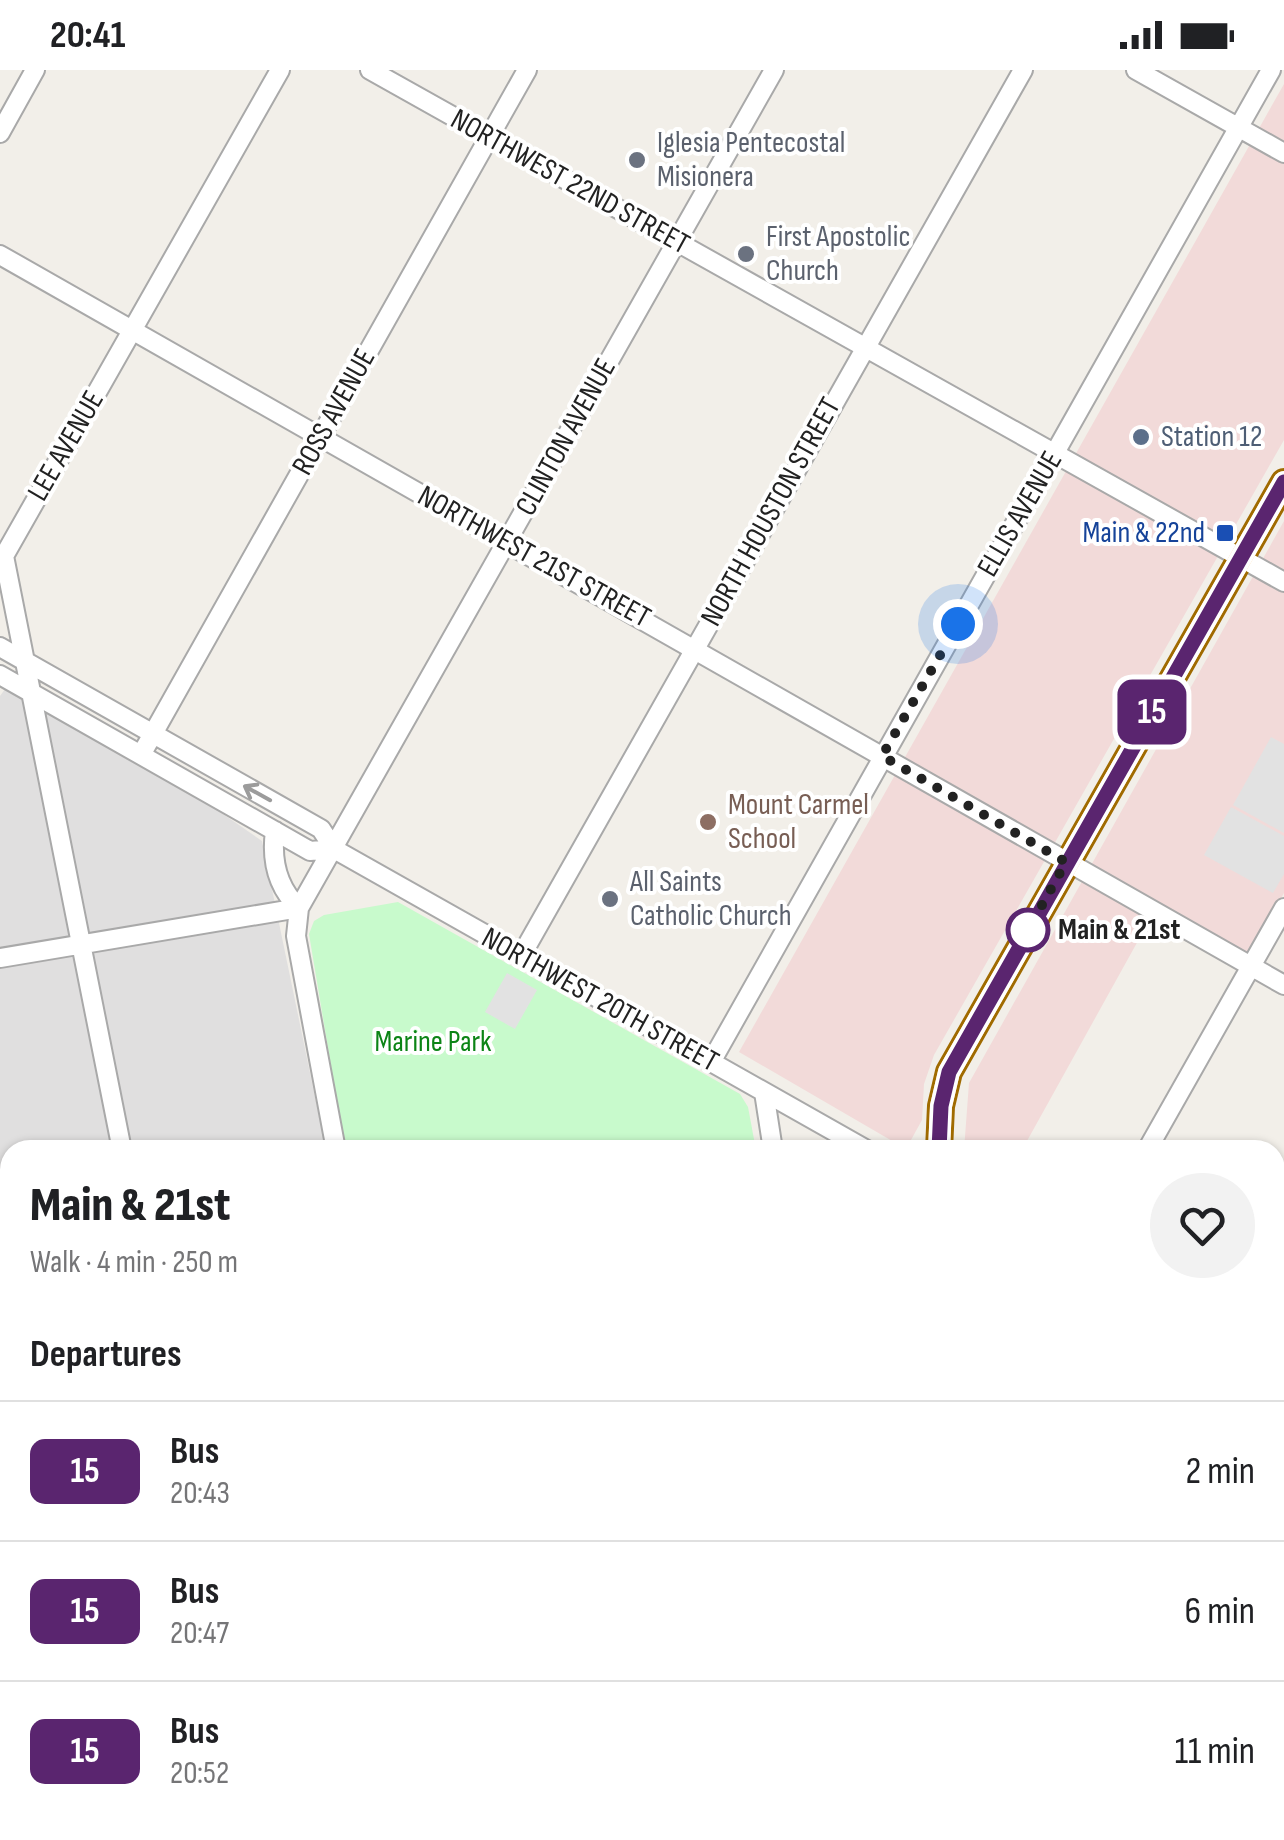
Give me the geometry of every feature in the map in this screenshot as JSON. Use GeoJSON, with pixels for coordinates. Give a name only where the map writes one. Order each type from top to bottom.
{"type":"FeatureCollection","features":[{"type":"Feature","properties":{"kind":"main road"},"geometry":{"type":"LineString","coordinates":[[939,1138],[949,1072],[1284,482]]}},
{"type":"Feature","properties":{"kind":"street"},"geometry":{"type":"LineString","coordinates":[[0,133],[36,70]]}},
{"type":"Feature","properties":{"kind":"street","name":"LEE AVENUE"},"geometry":{"type":"LineString","coordinates":[[120,1140],[2,547],[132,331],[280,70]]}},
{"type":"Feature","properties":{"kind":"street","name":"NORTHWEST 22ND STREET"},"geometry":{"type":"LineString","coordinates":[[370,70],[1284,582]]}},
{"type":"Feature","properties":{"kind":"street","name":"ROSS AVENUE"},"geometry":{"type":"LineString","coordinates":[[141,754],[527,70]]}},
{"type":"Feature","properties":{"kind":"street","name":"CLINTON AVENUE"},"geometry":{"type":"LineString","coordinates":[[299,908],[774,70]]}},
{"type":"Feature","properties":{"kind":"street","name":"NORTH HOUSTON STREET"},"geometry":{"type":"LineString","coordinates":[[521,956],[1023,70]]}},
{"type":"Feature","properties":{"kind":"street"},"geometry":{"type":"LineString","coordinates":[[1136,70],[1284,153]]}},
{"type":"Feature","properties":{"kind":"street","name":"ELLIS AVENUE"},"geometry":{"type":"LineString","coordinates":[[710,1062],[1271,70]]}},
{"type":"Feature","properties":{"kind":"street","name":"NORTHWEST 21ST STREET"},"geometry":{"type":"LineString","coordinates":[[0,255],[1284,986]]}},
{"type":"Feature","properties":{"kind":"street","name":"NORTHWEST 20TH STREET"},"geometry":{"type":"LineString","coordinates":[[0,646],[322,829],[334,849],[849,1140]]}},
{"type":"Feature","properties":{"kind":"street","name":"NORTHWEST 20TH STREET"},"geometry":{"type":"LineString","coordinates":[[0,675],[310,851],[334,849]]}},
{"type":"Feature","properties":{"kind":"street"},"geometry":{"type":"LineString","coordinates":[[275,831],[273,847],[280,887],[299,908],[296,936],[334,1140]]}},
{"type":"Feature","properties":{"kind":"street"},"geometry":{"type":"LineString","coordinates":[[0,958],[299,908]]}},
{"type":"Feature","properties":{"kind":"street"},"geometry":{"type":"LineString","coordinates":[[1153,1140],[1284,908]]}},
{"type":"Feature","properties":{"kind":"street"},"geometry":{"type":"LineString","coordinates":[[764,1092],[772,1140]]}},
{"type":"Feature","properties":{"kind":"shaded area"},"geometry":{"type":"Polygon","coordinates":[[[1284,84],[1284,440],[934,1055],[924,1084],[922,1120],[911,1140],[891,1140],[739,1052],[1284,84]]]}},
{"type":"Feature","properties":{"kind":"shaded area"},"geometry":{"type":"Polygon","coordinates":[[[1284,521],[1284,893],[1250,954],[1159,903],[1028,1140],[965,1140],[969,1083],[1284,521]]]}},
{"type":"Feature","properties":{"kind":"shaded area"},"geometry":{"type":"Polygon","coordinates":[[[5,689],[152,765],[262,841],[324,1140],[0,1140],[0,696],[5,689]]]}},
{"type":"Feature","properties":{"kind":"shaded area"},"geometry":{"type":"Polygon","coordinates":[[[1271,737],[1284,744],[1284,833],[1233,805],[1271,737]]]}},
{"type":"Feature","properties":{"kind":"shaded area"},"geometry":{"type":"Polygon","coordinates":[[[1231,807],[1284,836],[1284,874],[1273,893],[1204,855],[1231,807]]]}},
{"type":"Feature","properties":{"kind":"shaded area"},"geometry":{"type":"Polygon","coordinates":[[[507,973],[537,990],[515,1029],[485,1012],[507,973]]]}},
{"type":"Feature","properties":{"kind":"green space","name":"Marine Park"},"geometry":{"type":"Polygon","coordinates":[[[398,902],[740,1094],[748,1107],[754,1140],[343,1140],[309,934],[314,921],[324,915],[398,902]]]}},
{"type":"Feature","properties":{"kind":"bus line","name":"15"},"geometry":{"type":"LineString","coordinates":[[939,1140],[941,1106],[949,1072],[1284,482]]}},
{"type":"Feature","properties":{"kind":"place","name":"Iglesia Pentecostal Misionera"},"geometry":{"type":"Point","coordinates":[637,160]}},
{"type":"Feature","properties":{"kind":"place","name":"First Apostolic Church"},"geometry":{"type":"Point","coordinates":[746,254]}},
{"type":"Feature","properties":{"kind":"place","name":"Station 12"},"geometry":{"type":"Point","coordinates":[1141,437]}},
{"type":"Feature","properties":{"kind":"place","name":"Main & 22nd"},"geometry":{"type":"Point","coordinates":[1225,533]}},
{"type":"Feature","properties":{"kind":"place","name":"Mount Carmel School"},"geometry":{"type":"Point","coordinates":[708,822]}},
{"type":"Feature","properties":{"kind":"place","name":"All Saints Catholic Church"},"geometry":{"type":"Point","coordinates":[610,899]}},
{"type":"Feature","properties":{"kind":"place","name":"Main & 21st"},"geometry":{"type":"Point","coordinates":[1028,930]}},
{"type":"Feature","properties":{"kind":"route"},"geometry":{"type":"LineString","coordinates":[[958,624],[882,756],[1066,862],[1022,941],[1028,930]]}}]}
